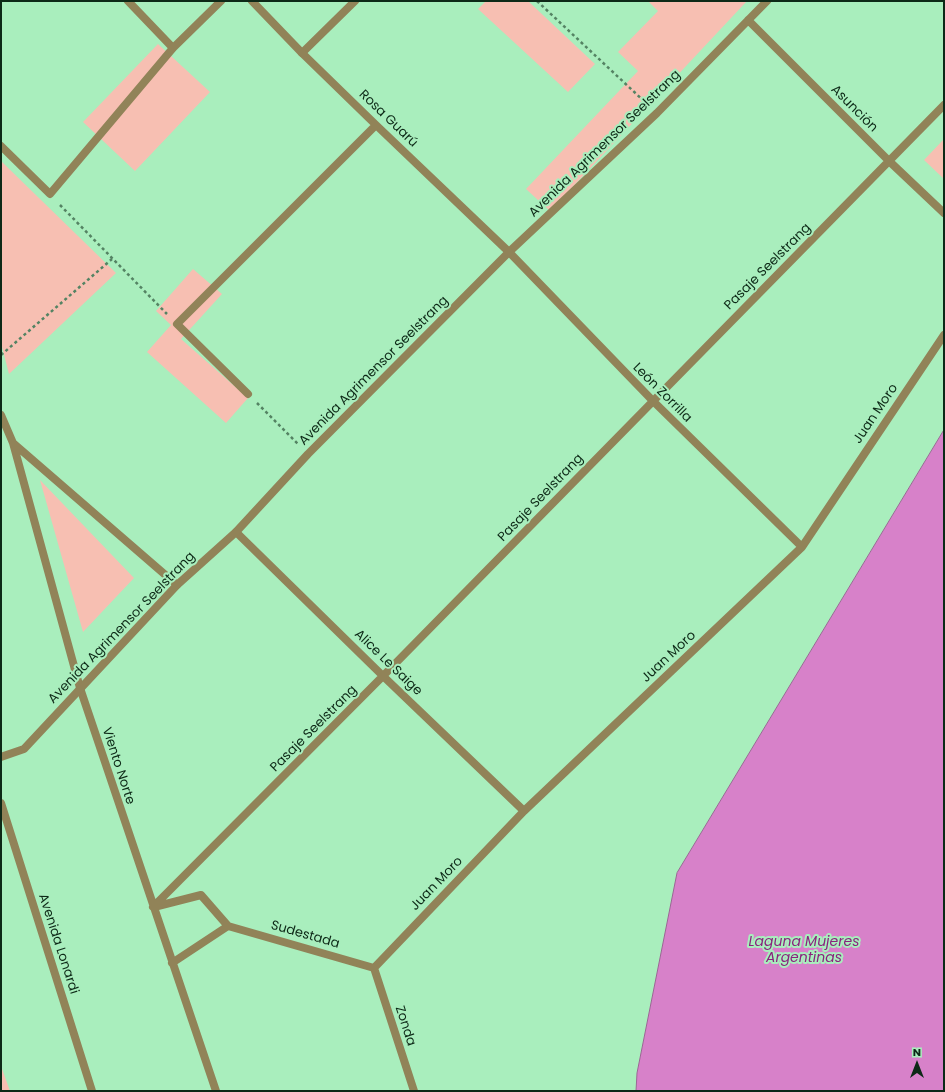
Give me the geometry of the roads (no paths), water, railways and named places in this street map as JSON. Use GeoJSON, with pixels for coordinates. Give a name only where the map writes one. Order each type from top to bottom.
{"type":"FeatureCollection","features":[{"type":"Feature","properties":{"kind":"street"},"geometry":{"type":"LineString","coordinates":[[128,1],[173,48]]}},
{"type":"Feature","properties":{"kind":"street"},"geometry":{"type":"LineString","coordinates":[[1,146],[50,194],[173,48],[221,1]]}},
{"type":"Feature","properties":{"kind":"street","name":"Rosa Guarú"},"geometry":{"type":"LineString","coordinates":[[252,1],[302,53],[509,252]]}},
{"type":"Feature","properties":{"kind":"street"},"geometry":{"type":"LineString","coordinates":[[302,53],[355,1]]}},
{"type":"Feature","properties":{"kind":"street","name":"Avenida Agrimensor Seelstrang"},"geometry":{"type":"LineString","coordinates":[[1,757],[24,749],[177,585],[236,532],[308,454],[509,252],[657,113],[767,1]]}},
{"type":"Feature","properties":{"kind":"street","name":"Asunción"},"geometry":{"type":"LineString","coordinates":[[748,20],[889,161],[944,213]]}},
{"type":"Feature","properties":{"kind":"street","name":"Pasaje Seelstrang"},"geometry":{"type":"LineString","coordinates":[[153,907],[384,676],[944,105]]}},
{"type":"Feature","properties":{"kind":"street"},"geometry":{"type":"LineString","coordinates":[[248,394],[177,324],[376,125]]}},
{"type":"Feature","properties":{"kind":"street","name":"León Zorrilla"},"geometry":{"type":"LineString","coordinates":[[509,252],[653,401],[802,548]]}},
{"type":"Feature","properties":{"kind":"street","name":"Juan Moro"},"geometry":{"type":"LineString","coordinates":[[374,968],[524,811],[802,548],[944,335]]}},
{"type":"Feature","properties":{"kind":"street","name":"Viento Norte"},"geometry":{"type":"LineString","coordinates":[[1,415],[13,443],[80,688],[216,1091]]}},
{"type":"Feature","properties":{"kind":"street"},"geometry":{"type":"LineString","coordinates":[[13,443],[177,585]]}},
{"type":"Feature","properties":{"kind":"street","name":"Alice Le Saige"},"geometry":{"type":"LineString","coordinates":[[236,532],[524,811]]}},
{"type":"Feature","properties":{"kind":"street","name":"Avenida Lonardi"},"geometry":{"type":"LineString","coordinates":[[1,804],[92,1091]]}},
{"type":"Feature","properties":{"kind":"street"},"geometry":{"type":"LineString","coordinates":[[153,907],[201,895],[228,926],[172,963]]}},
{"type":"Feature","properties":{"kind":"street","name":"Sudestada"},"geometry":{"type":"LineString","coordinates":[[228,926],[374,968]]}},
{"type":"Feature","properties":{"kind":"street","name":"Zonda"},"geometry":{"type":"LineString","coordinates":[[374,968],[414,1091]]}},
{"type":"Feature","properties":{"kind":"water","name":"Laguna Mujeres Argentinas"},"geometry":{"type":"Polygon","coordinates":[[[944,430],[944,1091],[636,1091],[637,1073],[677,873],[944,430]]]}}]}
